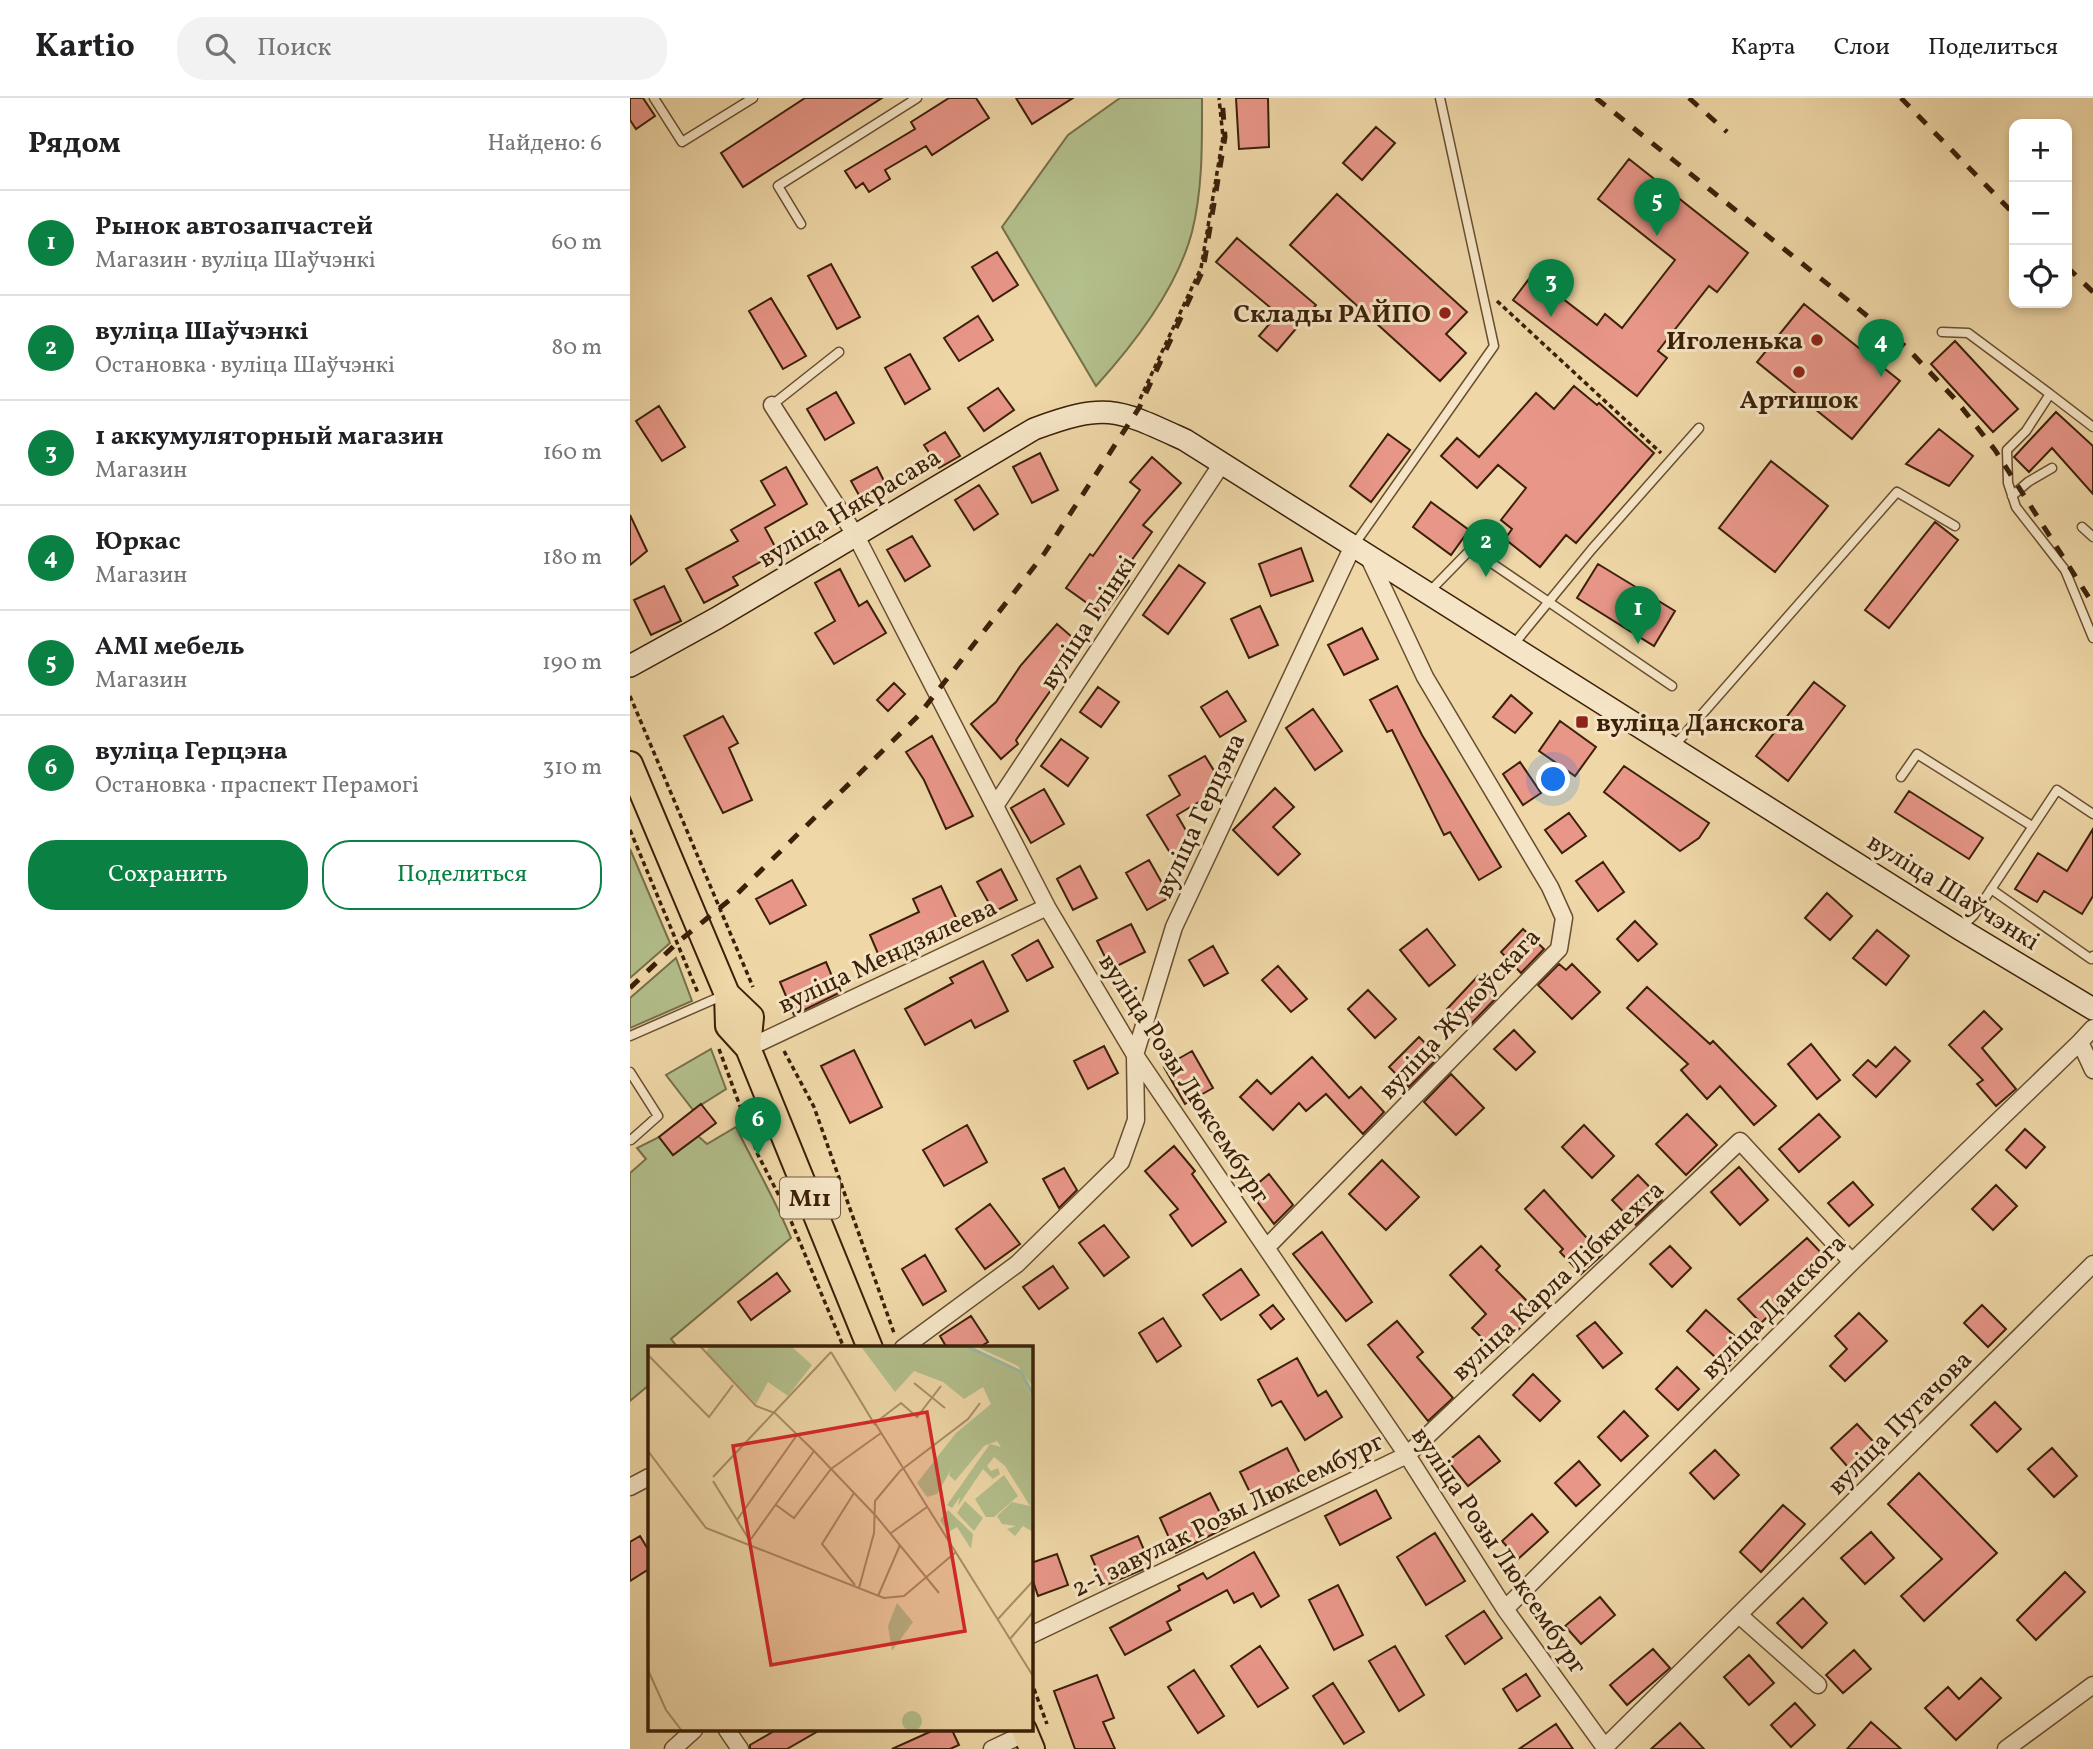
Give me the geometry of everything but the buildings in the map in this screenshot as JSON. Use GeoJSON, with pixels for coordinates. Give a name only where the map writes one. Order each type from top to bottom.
{"type":"FeatureCollection","features":[{"type":"Feature","properties":{"kind":"main road","name":"вуліца Шаўчэнкі"},"geometry":{"type":"LineString","coordinates":[[1103,410],[1132,416],[1185,440],[1360,553],[1960,929],[2093,1009]]}},
{"type":"Feature","properties":{"kind":"main road","name":"вуліца Някрасава"},"geometry":{"type":"LineString","coordinates":[[630,666],[856,536],[1034,429],[1072,415],[1103,410]]}},
{"type":"Feature","properties":{"kind":"main road","name":"М11"},"geometry":{"type":"LineString","coordinates":[[630,764],[727,994],[728,1027],[748,1048],[869,1346]]}},
{"type":"Feature","properties":{"kind":"street","name":"вуліца Розы Люксембург"},"geometry":{"type":"LineString","coordinates":[[772,405],[856,536],[1047,907],[1135,1055],[1407,1455],[1505,1609],[1606,1748]]}},
{"type":"Feature","properties":{"kind":"street","name":"вуліца Глінкі"},"geometry":{"type":"LineString","coordinates":[[995,806],[1221,465]]}},
{"type":"Feature","properties":{"kind":"street","name":"вуліца Герцэна"},"geometry":{"type":"LineString","coordinates":[[899,1342],[1017,1264],[1121,1162],[1136,1120],[1135,1055],[1174,927],[1360,553]]}},
{"type":"Feature","properties":{"kind":"street","name":"вуліца Жукоўскага"},"geometry":{"type":"LineString","coordinates":[[1267,1247],[1559,949],[1564,918],[1550,887],[1425,677],[1360,553]]}},
{"type":"Feature","properties":{"kind":"street","name":"вуліца Мендзялеева"},"geometry":{"type":"LineString","coordinates":[[748,1048],[1047,907]]}},
{"type":"Feature","properties":{"kind":"street"},"geometry":{"type":"LineString","coordinates":[[2093,1028],[2080,1042],[2093,1070]]}},
{"type":"Feature","properties":{"kind":"street","name":"вуліца Данскога"},"geometry":{"type":"LineString","coordinates":[[1505,1609],[1852,1262],[2080,1042]]}},
{"type":"Feature","properties":{"kind":"street","name":"вуліца Карла Лібкнехта"},"geometry":{"type":"LineString","coordinates":[[1407,1455],[1740,1141],[1852,1262]]}},
{"type":"Feature","properties":{"kind":"street","name":"вуліца Пугачова"},"geometry":{"type":"LineString","coordinates":[[1606,1748],[2093,1264]]}},
{"type":"Feature","properties":{"kind":"street","name":"2-і завулак Розы Люксембург"},"geometry":{"type":"LineString","coordinates":[[1032,1635],[1407,1455]]}},
{"type":"Feature","properties":{"kind":"street"},"geometry":{"type":"LineString","coordinates":[[630,1487],[648,1478]]}},
{"type":"Feature","properties":{"kind":"street"},"geometry":{"type":"LineString","coordinates":[[1739,1615],[1818,1685]]}},
{"type":"Feature","properties":{"kind":"street"},"geometry":{"type":"LineString","coordinates":[[2006,1749],[2093,1685]]}},
{"type":"Feature","properties":{"kind":"street"},"geometry":{"type":"LineString","coordinates":[[673,1749],[692,1732]]}},
{"type":"Feature","properties":{"kind":"street"},"geometry":{"type":"LineString","coordinates":[[728,1732],[740,1749]]}},
{"type":"Feature","properties":{"kind":"street"},"geometry":{"type":"LineString","coordinates":[[992,1749],[1031,1733]]}},
{"type":"Feature","properties":{"kind":"lane"},"geometry":{"type":"LineString","coordinates":[[654,98],[682,142],[753,98]]}},
{"type":"Feature","properties":{"kind":"lane"},"geometry":{"type":"LineString","coordinates":[[801,224],[778,186],[917,98]]}},
{"type":"Feature","properties":{"kind":"lane"},"geometry":{"type":"LineString","coordinates":[[1360,553],[1494,346],[1440,98]]}},
{"type":"Feature","properties":{"kind":"lane"},"geometry":{"type":"LineString","coordinates":[[1942,332],[1968,333],[2093,427]]}},
{"type":"Feature","properties":{"kind":"lane"},"geometry":{"type":"LineString","coordinates":[[772,405],[839,352]]}},
{"type":"Feature","properties":{"kind":"lane"},"geometry":{"type":"LineString","coordinates":[[2050,394],[2026,432],[2007,450],[2008,483],[2016,507],[2065,570],[2093,638]]}},
{"type":"Feature","properties":{"kind":"lane"},"geometry":{"type":"LineString","coordinates":[[1512,646],[1699,428]]}},
{"type":"Feature","properties":{"kind":"lane"},"geometry":{"type":"LineString","coordinates":[[2012,496],[2028,482],[2052,468]]}},
{"type":"Feature","properties":{"kind":"lane"},"geometry":{"type":"LineString","coordinates":[[1673,748],[1897,492],[1955,526]]}},
{"type":"Feature","properties":{"kind":"lane"},"geometry":{"type":"LineString","coordinates":[[2082,527],[2093,537]]}},
{"type":"Feature","properties":{"kind":"lane"},"geometry":{"type":"LineString","coordinates":[[1428,594],[1471,549],[1672,686]]}},
{"type":"Feature","properties":{"kind":"lane"},"geometry":{"type":"LineString","coordinates":[[1901,777],[1917,754],[2032,826]]}},
{"type":"Feature","properties":{"kind":"lane"},"geometry":{"type":"LineString","coordinates":[[1960,929],[1991,889],[2057,790],[2093,814]]}},
{"type":"Feature","properties":{"kind":"lane"},"geometry":{"type":"LineString","coordinates":[[1991,889],[2091,959],[2093,956]]}},
{"type":"Feature","properties":{"kind":"lane"},"geometry":{"type":"LineString","coordinates":[[630,1036],[646,1031],[702,1002],[727,994]]}},
{"type":"Feature","properties":{"kind":"lane"},"geometry":{"type":"LineString","coordinates":[[630,1072],[658,1116],[631,1140]]}},
{"type":"Feature","properties":{"kind":"path"},"geometry":{"type":"LineString","coordinates":[[1136,409],[1200,268],[1223,137],[1219,98]]}},
{"type":"Feature","properties":{"kind":"path"},"geometry":{"type":"LineString","coordinates":[[1480,285],[1669,462]]}},
{"type":"Feature","properties":{"kind":"path"},"geometry":{"type":"LineString","coordinates":[[630,696],[757,997]]}},
{"type":"Feature","properties":{"kind":"path"},"geometry":{"type":"LineString","coordinates":[[630,830],[702,1002]]}},
{"type":"Feature","properties":{"kind":"path"},"geometry":{"type":"LineString","coordinates":[[774,1035],[814,1107],[899,1342]]}},
{"type":"Feature","properties":{"kind":"path"},"geometry":{"type":"LineString","coordinates":[[717,1045],[758,1154],[786,1209],[843,1346]]}},
{"type":"Feature","properties":{"kind":"green space"},"geometry":{"type":"Polygon","coordinates":[[[1120,98],[1202,98],[1200,182],[1192,232],[1176,274],[1140,333],[1096,386],[1002,227],[1068,135],[1120,98]]]}},
{"type":"Feature","properties":{"kind":"green space"},"geometry":{"type":"Polygon","coordinates":[[[630,849],[670,943],[630,978],[630,849]]]}},
{"type":"Feature","properties":{"kind":"green space"},"geometry":{"type":"Polygon","coordinates":[[[676,958],[692,1001],[630,1028],[630,998],[676,958]]]}},
{"type":"Feature","properties":{"kind":"green space"},"geometry":{"type":"Polygon","coordinates":[[[711,1049],[726,1089],[693,1110],[666,1075],[711,1049]]]}},
{"type":"Feature","properties":{"kind":"green space"},"geometry":{"type":"Polygon","coordinates":[[[736,1127],[791,1238],[671,1339],[676,1346],[648,1346],[648,1386],[630,1401],[630,1173],[646,1159],[637,1148],[659,1137],[673,1155],[698,1136],[707,1144],[736,1127]]]}},
{"type":"Feature","properties":{"kind":"railway"},"geometry":{"type":"LineString","coordinates":[[630,988],[678,942],[737,894],[918,716],[1044,554],[1139,408],[1203,270],[1225,137],[1222,98]]}},
{"type":"Feature","properties":{"kind":"railway"},"geometry":{"type":"LineString","coordinates":[[1596,98],[1906,347],[1955,399],[1995,450],[2093,604]]}},
{"type":"Feature","properties":{"kind":"railway"},"geometry":{"type":"LineString","coordinates":[[1689,98],[1727,132]]}},
{"type":"Feature","properties":{"kind":"railway"},"geometry":{"type":"LineString","coordinates":[[1901,98],[2009,209]]}},
{"type":"Feature","properties":{"kind":"railway"},"geometry":{"type":"LineString","coordinates":[[2072,272],[2093,292]]}},
{"type":"Feature","properties":{"kind":"place","name":"AMI мебель"},"geometry":{"type":"Point","coordinates":[1657,236]}},
{"type":"Feature","properties":{"kind":"place","name":"Склады РАЙПО"},"geometry":{"type":"Point","coordinates":[1445,313]}},
{"type":"Feature","properties":{"kind":"place","name":"1 аккумуляторный магазин"},"geometry":{"type":"Point","coordinates":[1551,317]}},
{"type":"Feature","properties":{"kind":"place","name":"Иголенька"},"geometry":{"type":"Point","coordinates":[1817,340]}},
{"type":"Feature","properties":{"kind":"place","name":"Артишок"},"geometry":{"type":"Point","coordinates":[1799,372]}},
{"type":"Feature","properties":{"kind":"place","name":"Юркас"},"geometry":{"type":"Point","coordinates":[1881,377]}},
{"type":"Feature","properties":{"kind":"place","name":"вуліца Шаўчэнкі"},"geometry":{"type":"Point","coordinates":[1486,577]}},
{"type":"Feature","properties":{"kind":"place","name":"Рынок автозапчастей"},"geometry":{"type":"Point","coordinates":[1638,644]}},
{"type":"Feature","properties":{"kind":"place","name":"вуліца Данскога"},"geometry":{"type":"Point","coordinates":[1582,722]}},
{"type":"Feature","properties":{"kind":"place","name":"вуліца Герцэна"},"geometry":{"type":"Point","coordinates":[758,1155]}}]}
